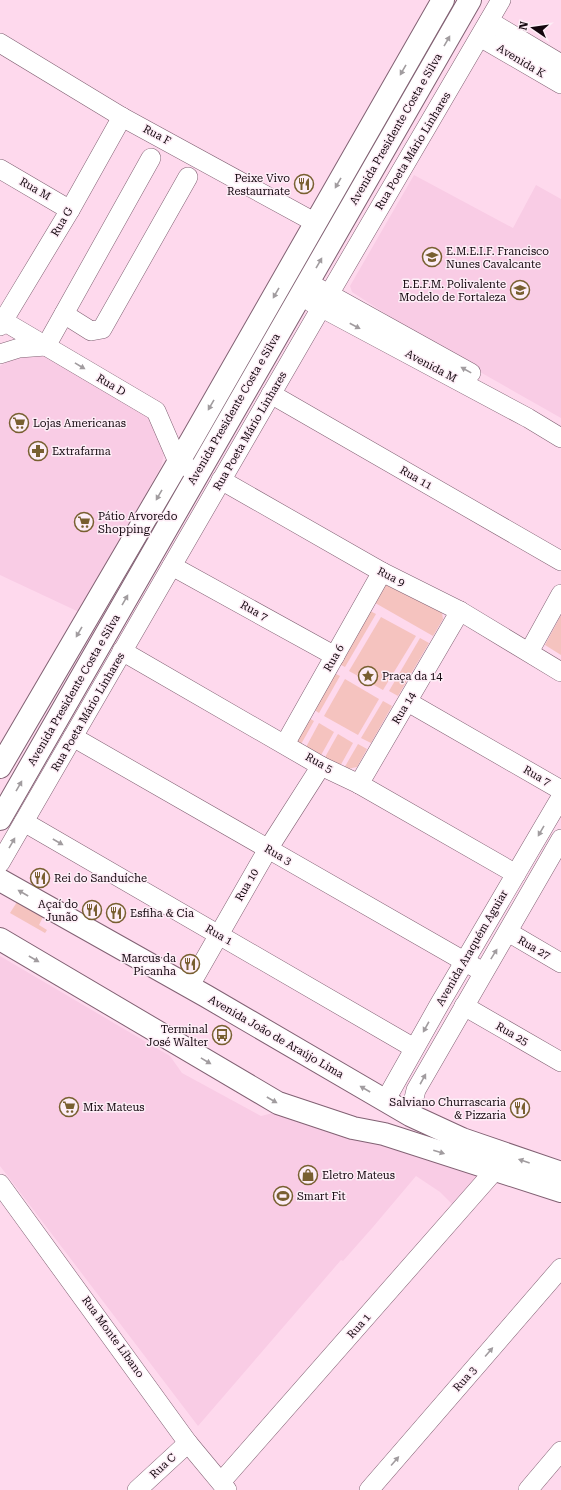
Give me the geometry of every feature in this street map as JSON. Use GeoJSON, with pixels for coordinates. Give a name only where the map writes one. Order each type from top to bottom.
{"type":"FeatureCollection","features":[{"type":"Feature","properties":{"kind":"main road","name":"Avenida Presidente Costa e Silva"},"geometry":{"type":"LineString","coordinates":[[0,767],[178,462],[443,0]]}},
{"type":"Feature","properties":{"kind":"main road","name":"Avenida Presidente Costa e Silva"},"geometry":{"type":"LineString","coordinates":[[0,819],[470,0]]}},
{"type":"Feature","properties":{"kind":"main road","name":"Avenida João de Araújo Lima"},"geometry":{"type":"LineString","coordinates":[[0,880],[410,1115],[462,1139],[561,1173]]}},
{"type":"Feature","properties":{"kind":"main road"},"geometry":{"type":"LineString","coordinates":[[0,939],[278,1103],[353,1128],[384,1134],[561,1191]]}},
{"type":"Feature","properties":{"kind":"street","name":"Rua Poeta Mário Linhares"},"geometry":{"type":"LineString","coordinates":[[0,864],[221,480],[501,0]]}},
{"type":"Feature","properties":{"kind":"street","name":"Avenida K"},"geometry":{"type":"LineString","coordinates":[[485,29],[561,64]]}},
{"type":"Feature","properties":{"kind":"street","name":"Avenida K"},"geometry":{"type":"LineString","coordinates":[[485,29],[561,84]]}},
{"type":"Feature","properties":{"kind":"street","name":"Rua F"},"geometry":{"type":"LineString","coordinates":[[0,43],[122,117],[316,223]]}},
{"type":"Feature","properties":{"kind":"street","name":"Rua G"},"geometry":{"type":"LineString","coordinates":[[1,322],[70,210],[122,117]]}},
{"type":"Feature","properties":{"kind":"street"},"geometry":{"type":"LineString","coordinates":[[0,354],[19,348],[46,346],[150,158]]}},
{"type":"Feature","properties":{"kind":"street","name":"Rua M"},"geometry":{"type":"LineString","coordinates":[[0,169],[70,210]]}},
{"type":"Feature","properties":{"kind":"street"},"geometry":{"type":"LineString","coordinates":[[64,314],[91,331],[102,329],[188,177]]}},
{"type":"Feature","properties":{"kind":"street","name":"Avenida M"},"geometry":{"type":"LineString","coordinates":[[304,289],[531,413],[561,424]]}},
{"type":"Feature","properties":{"kind":"street","name":"Rua D"},"geometry":{"type":"LineString","coordinates":[[1,322],[46,346],[156,411],[178,462]]}},
{"type":"Feature","properties":{"kind":"street","name":"Rua 11"},"geometry":{"type":"LineString","coordinates":[[271,394],[561,561]]}},
{"type":"Feature","properties":{"kind":"street","name":"Avenida M"},"geometry":{"type":"LineString","coordinates":[[531,413],[561,438]]}},
{"type":"Feature","properties":{"kind":"street"},"geometry":{"type":"LineString","coordinates":[[178,462],[198,473]]}},
{"type":"Feature","properties":{"kind":"street","name":"Rua 9"},"geometry":{"type":"LineString","coordinates":[[221,480],[382,572],[460,611],[561,672]]}},
{"type":"Feature","properties":{"kind":"street","name":"Rua 7"},"geometry":{"type":"LineString","coordinates":[[172,566],[336,656]]}},
{"type":"Feature","properties":{"kind":"street","name":"Rua 6"},"geometry":{"type":"LineString","coordinates":[[285,744],[382,572]]}},
{"type":"Feature","properties":{"kind":"street"},"geometry":{"type":"LineString","coordinates":[[529,652],[561,594]]}},
{"type":"Feature","properties":{"kind":"street","name":"Rua 14"},"geometry":{"type":"LineString","coordinates":[[358,784],[408,702],[460,611]]}},
{"type":"Feature","properties":{"kind":"street","name":"Rua 5"},"geometry":{"type":"LineString","coordinates":[[122,651],[321,766],[358,784],[516,874]]}},
{"type":"Feature","properties":{"kind":"street","name":"Rua 7"},"geometry":{"type":"LineString","coordinates":[[408,702],[561,790]]}},
{"type":"Feature","properties":{"kind":"street","name":"Rua 3"},"geometry":{"type":"LineString","coordinates":[[73,737],[483,972]]}},
{"type":"Feature","properties":{"kind":"street","name":"Rua 10"},"geometry":{"type":"LineString","coordinates":[[189,987],[268,849],[321,766]]}},
{"type":"Feature","properties":{"kind":"street","name":"Avenida Araquém Aguiar"},"geometry":{"type":"LineString","coordinates":[[385,1101],[414,1048],[561,797]]}},
{"type":"Feature","properties":{"kind":"street","name":"Rua 1"},"geometry":{"type":"LineString","coordinates":[[24,822],[414,1048]]}},
{"type":"Feature","properties":{"kind":"street","name":"Avenida Araquém Aguiar"},"geometry":{"type":"LineString","coordinates":[[410,1115],[416,1090],[483,972],[556,858],[561,839]]}},
{"type":"Feature","properties":{"kind":"street","name":"Rua 27"},"geometry":{"type":"LineString","coordinates":[[508,932],[561,963]]}},
{"type":"Feature","properties":{"kind":"street","name":"Rua 25"},"geometry":{"type":"LineString","coordinates":[[464,1006],[561,1062]]}},
{"type":"Feature","properties":{"kind":"street","name":"Rua 1"},"geometry":{"type":"LineString","coordinates":[[224,1486],[496,1169]]}},
{"type":"Feature","properties":{"kind":"street","name":"Rua Monte Líbano"},"geometry":{"type":"LineString","coordinates":[[0,1184],[188,1443],[224,1486]]}},
{"type":"Feature","properties":{"kind":"street","name":"Rua 3"},"geometry":{"type":"LineString","coordinates":[[369,1490],[561,1268]]}},
{"type":"Feature","properties":{"kind":"street","name":"Rua C"},"geometry":{"type":"LineString","coordinates":[[137,1490],[188,1443]]}},
{"type":"Feature","properties":{"kind":"street"},"geometry":{"type":"LineString","coordinates":[[528,1490],[561,1451]]}},
{"type":"Feature","properties":{"kind":"shaded area"},"geometry":{"type":"Polygon","coordinates":[[[414,175],[513,228],[536,185],[561,199],[561,418],[443,351],[352,292],[350,286],[414,175]]]}},
{"type":"Feature","properties":{"kind":"shaded area"},"geometry":{"type":"Polygon","coordinates":[[[17,356],[45,357],[149,417],[162,444],[164,454],[161,467],[79,612],[0,575],[0,366],[17,356]]]}},
{"type":"Feature","properties":{"kind":"shaded area"},"geometry":{"type":"Polygon","coordinates":[[[381,581],[441,607],[443,619],[433,636],[370,600],[381,581]]]}},
{"type":"Feature","properties":{"kind":"shaded area"},"geometry":{"type":"Polygon","coordinates":[[[366,609],[376,614],[345,667],[335,662],[366,609]]]}},
{"type":"Feature","properties":{"kind":"shaded area"},"geometry":{"type":"Polygon","coordinates":[[[561,615],[561,655],[545,645],[561,615]]]}},
{"type":"Feature","properties":{"kind":"shaded area"},"geometry":{"type":"Polygon","coordinates":[[[381,617],[416,636],[383,690],[349,671],[381,617]]]}},
{"type":"Feature","properties":{"kind":"shaded area"},"geometry":{"type":"Polygon","coordinates":[[[420,638],[429,643],[398,696],[389,691],[420,638]]]}},
{"type":"Feature","properties":{"kind":"shaded area"},"geometry":{"type":"Polygon","coordinates":[[[330,671],[340,676],[319,713],[310,707],[330,671]]]}},
{"type":"Feature","properties":{"kind":"shaded area"},"geometry":{"type":"Polygon","coordinates":[[[345,679],[379,699],[358,735],[324,716],[345,679]]]}},
{"type":"Feature","properties":{"kind":"shaded area"},"geometry":{"type":"Polygon","coordinates":[[[383,701],[392,706],[371,743],[361,738],[383,701]]]}},
{"type":"Feature","properties":{"kind":"shaded area"},"geometry":{"type":"Polygon","coordinates":[[[305,716],[314,721],[300,746],[298,745],[295,733],[305,716]]]}},
{"type":"Feature","properties":{"kind":"shaded area"},"geometry":{"type":"Polygon","coordinates":[[[319,723],[334,732],[320,757],[305,749],[319,723]]]}},
{"type":"Feature","properties":{"kind":"shaded area"},"geometry":{"type":"Polygon","coordinates":[[[338,734],[353,743],[339,768],[324,759],[338,734]]]}},
{"type":"Feature","properties":{"kind":"shaded area"},"geometry":{"type":"Polygon","coordinates":[[[358,744],[367,749],[357,767],[343,770],[358,744]]]}},
{"type":"Feature","properties":{"kind":"shaded area"},"geometry":{"type":"Polygon","coordinates":[[[17,902],[43,917],[39,925],[47,930],[45,933],[10,913],[17,902]]]}},
{"type":"Feature","properties":{"kind":"shaded area"},"geometry":{"type":"Polygon","coordinates":[[[0,956],[170,1056],[182,1073],[261,1116],[277,1112],[480,1177],[452,1204],[440,1192],[416,1176],[343,1261],[341,1260],[198,1426],[0,1166],[0,956]]]}},
{"type":"Feature","properties":{"kind":"place","name":"Peixe Vivo Restaurnate"},"geometry":{"type":"Point","coordinates":[304,184]}},
{"type":"Feature","properties":{"kind":"place","name":"E.M.E.I.F. Francisco Nunes Cavalcante"},"geometry":{"type":"Point","coordinates":[432,257]}},
{"type":"Feature","properties":{"kind":"place","name":"E.E.F.M. Polivalente Modelo de Fortaleza"},"geometry":{"type":"Point","coordinates":[520,290]}},
{"type":"Feature","properties":{"kind":"place","name":"Lojas Americanas"},"geometry":{"type":"Point","coordinates":[19,423]}},
{"type":"Feature","properties":{"kind":"place","name":"Extrafarma"},"geometry":{"type":"Point","coordinates":[38,451]}},
{"type":"Feature","properties":{"kind":"place","name":"Pátio Arvoredo Shopping"},"geometry":{"type":"Point","coordinates":[84,522]}},
{"type":"Feature","properties":{"kind":"place","name":"Praça da 14"},"geometry":{"type":"Point","coordinates":[368,676]}},
{"type":"Feature","properties":{"kind":"place","name":"Rei do Sanduíche"},"geometry":{"type":"Point","coordinates":[40,878]}},
{"type":"Feature","properties":{"kind":"place","name":"Açaí do Junão"},"geometry":{"type":"Point","coordinates":[92,910]}},
{"type":"Feature","properties":{"kind":"place","name":"Esfiha & Cia"},"geometry":{"type":"Point","coordinates":[116,913]}},
{"type":"Feature","properties":{"kind":"place","name":"Marcus da Picanha"},"geometry":{"type":"Point","coordinates":[190,964]}},
{"type":"Feature","properties":{"kind":"place","name":"Terminal José Walter"},"geometry":{"type":"Point","coordinates":[222,1035]}},
{"type":"Feature","properties":{"kind":"place","name":"Mix Mateus"},"geometry":{"type":"Point","coordinates":[69,1107]}},
{"type":"Feature","properties":{"kind":"place","name":"Salviano Churrascaria & Pizzaria"},"geometry":{"type":"Point","coordinates":[520,1108]}},
{"type":"Feature","properties":{"kind":"place","name":"Eletro Mateus"},"geometry":{"type":"Point","coordinates":[308,1175]}},
{"type":"Feature","properties":{"kind":"place","name":"Smart Fit"},"geometry":{"type":"Point","coordinates":[283,1196]}}]}
